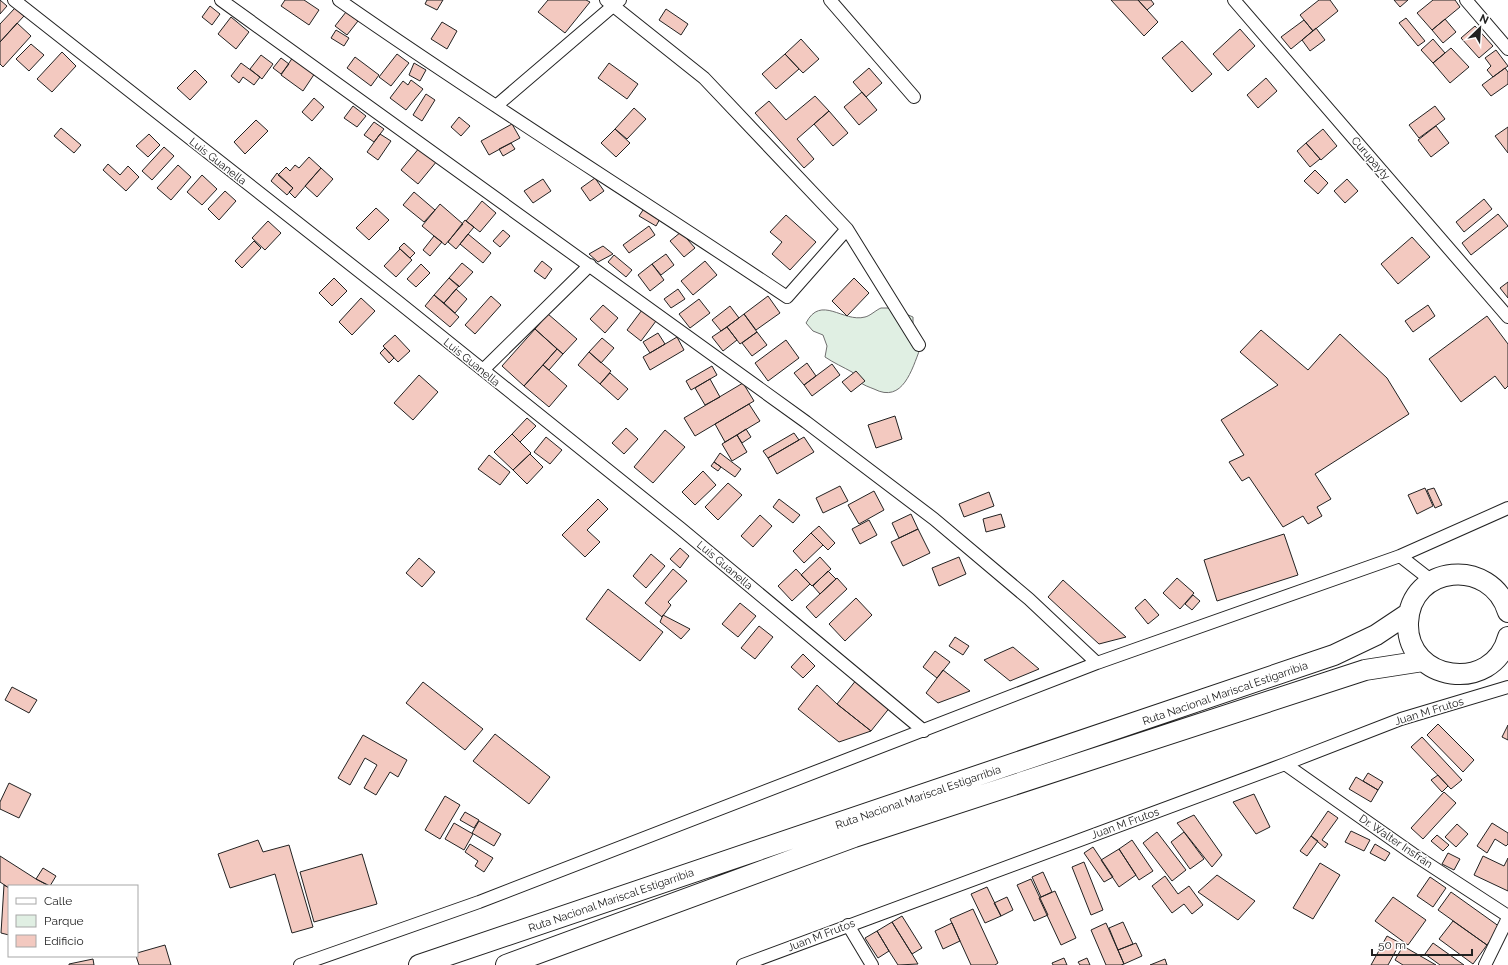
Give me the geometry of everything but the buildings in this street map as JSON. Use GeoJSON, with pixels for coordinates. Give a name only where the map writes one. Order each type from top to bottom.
{"type":"FeatureCollection","features":[{"type":"Feature","properties":{"kind":"highway"},"geometry":{"type":"LineString","coordinates":[[1506,649],[1483,670],[1462,675],[1441,672],[1423,661],[1416,652],[1408,633],[1409,613],[1420,591],[1432,581],[1445,575],[1460,574],[1474,576],[1487,582],[1498,592],[1506,604],[1508,612]]}},
{"type":"Feature","properties":{"kind":"highway"},"geometry":{"type":"LineString","coordinates":[[1487,582],[1508,583]]}},
{"type":"Feature","properties":{"kind":"highway","name":"Ruta Nacional Mariscal Estigarribia"},"geometry":{"type":"LineString","coordinates":[[419,965],[1334,655],[1376,636],[1409,613]]}},
{"type":"Feature","properties":{"kind":"highway","name":"Ruta Nacional Mariscal Estigarribia"},"geometry":{"type":"LineString","coordinates":[[506,965],[861,834],[1365,670],[1423,661]]}},
{"type":"Feature","properties":{"kind":"street","name":"Luis Guanella"},"geometry":{"type":"LineString","coordinates":[[14,0],[483,370],[680,528],[924,731]]}},
{"type":"Feature","properties":{"kind":"street"},"geometry":{"type":"LineString","coordinates":[[221,0],[806,422],[934,519],[1029,599],[1097,663]]}},
{"type":"Feature","properties":{"kind":"street"},"geometry":{"type":"LineString","coordinates":[[338,0],[431,64],[787,297],[847,229]]}},
{"type":"Feature","properties":{"kind":"street"},"geometry":{"type":"LineString","coordinates":[[830,0],[914,98]]}},
{"type":"Feature","properties":{"kind":"street","name":"Curupayty"},"geometry":{"type":"LineString","coordinates":[[1234,0],[1508,317]]}},
{"type":"Feature","properties":{"kind":"street"},"geometry":{"type":"LineString","coordinates":[[1466,0],[1508,49]]}},
{"type":"Feature","properties":{"kind":"street"},"geometry":{"type":"LineString","coordinates":[[496,106],[613,2],[704,78],[847,229],[919,345]]}},
{"type":"Feature","properties":{"kind":"street"},"geometry":{"type":"LineString","coordinates":[[483,370],[590,265]]}},
{"type":"Feature","properties":{"kind":"street"},"geometry":{"type":"LineString","coordinates":[[300,965],[479,902],[718,808],[924,731],[1097,663],[1400,556],[1508,508]]}},
{"type":"Feature","properties":{"kind":"street"},"geometry":{"type":"LineString","coordinates":[[1400,556],[1432,581]]}},
{"type":"Feature","properties":{"kind":"street","name":"Juan M Frutos"},"geometry":{"type":"LineString","coordinates":[[743,965],[1285,764],[1401,719],[1508,687]]}},
{"type":"Feature","properties":{"kind":"street","name":"Dr. Walter Insfrán"},"geometry":{"type":"LineString","coordinates":[[1285,764],[1413,854],[1508,917]]}},
{"type":"Feature","properties":{"kind":"street"},"geometry":{"type":"LineString","coordinates":[[1485,965],[1508,917]]}},
{"type":"Feature","properties":{"kind":"street"},"geometry":{"type":"LineString","coordinates":[[848,925],[872,965]]}},
{"type":"Feature","properties":{"kind":"green space"},"geometry":{"type":"Polygon","coordinates":[[[881,308],[892,308],[913,317],[913,328],[920,349],[914,366],[905,382],[892,392],[884,392],[864,385],[853,373],[825,357],[827,346],[823,335],[813,331],[806,323],[812,315],[818,311],[833,311],[857,318],[865,317],[881,308]]]}}]}
